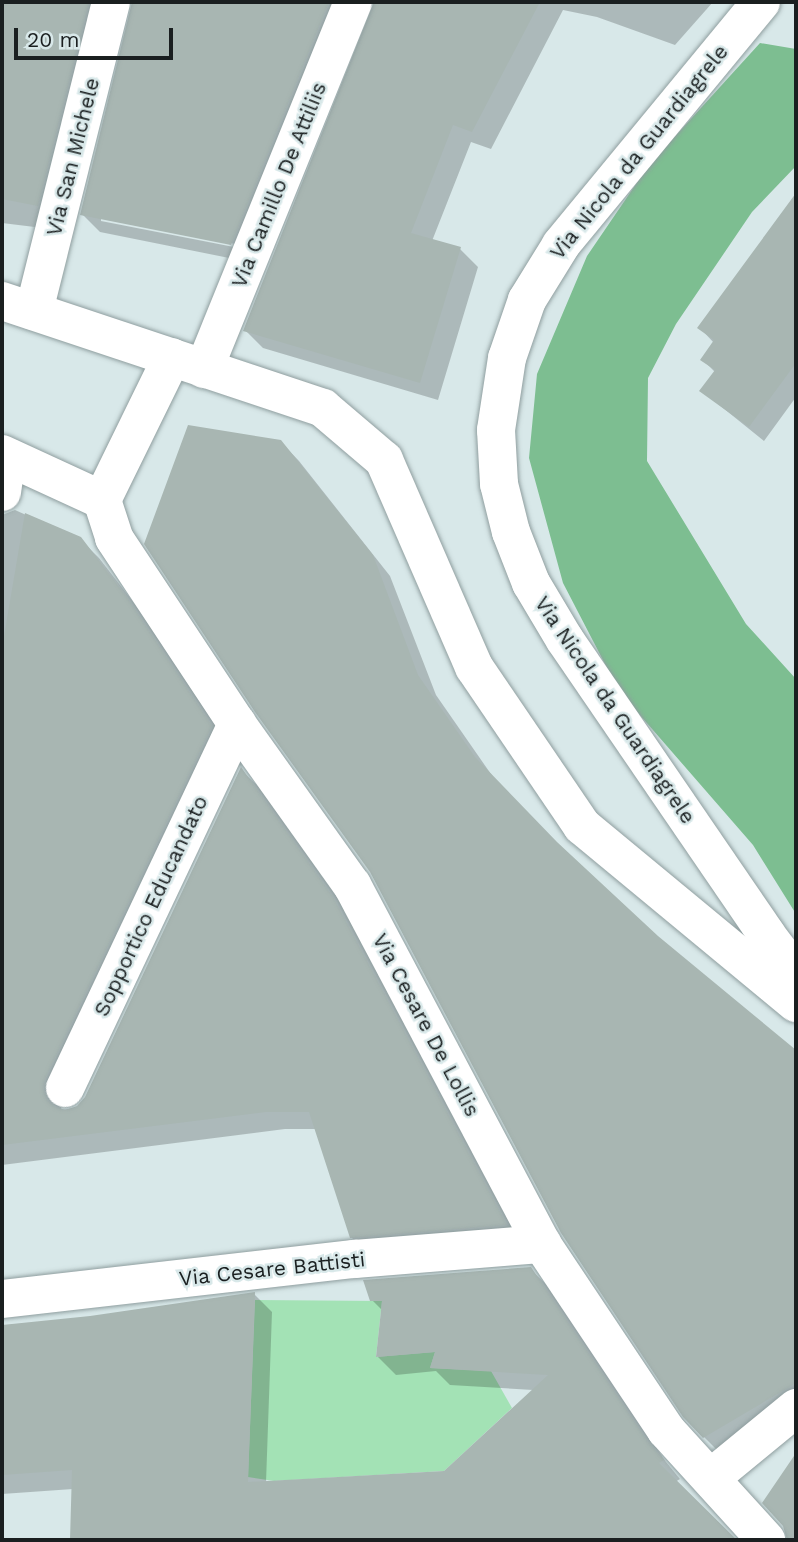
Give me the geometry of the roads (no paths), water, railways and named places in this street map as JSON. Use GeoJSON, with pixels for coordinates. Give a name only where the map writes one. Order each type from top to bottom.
{"type":"FeatureCollection","features":[{"type":"Feature","properties":{"kind":"street","name":"Via San Michele"},"geometry":{"type":"LineString","coordinates":[[18,306],[111,2]]}},
{"type":"Feature","properties":{"kind":"street","name":"Via Camillo De Attiliis"},"geometry":{"type":"LineString","coordinates":[[102,500],[188,363],[353,2]]}},
{"type":"Feature","properties":{"kind":"street","name":"Via Nicola da Guardiagrele"},"geometry":{"type":"LineString","coordinates":[[761,2],[561,244],[527,300],[507,358],[496,430],[499,484],[511,532],[531,583],[597,686],[796,974]]}},
{"type":"Feature","properties":{"kind":"street"},"geometry":{"type":"LineString","coordinates":[[18,306],[323,408],[384,460],[474,667],[582,826],[796,1003]]}},
{"type":"Feature","properties":{"kind":"street"},"geometry":{"type":"LineString","coordinates":[[4,468],[102,500]]}},
{"type":"Feature","properties":{"kind":"street","name":"Via Cesare De Lollis"},"geometry":{"type":"LineString","coordinates":[[102,500],[114,538],[237,724],[352,886],[542,1244],[666,1430],[712,1477],[766,1540]]}},
{"type":"Feature","properties":{"kind":"street","name":"Sopportico Educandato"},"geometry":{"type":"LineString","coordinates":[[65,1088],[237,724]]}},
{"type":"Feature","properties":{"kind":"street","name":"Via Cesare Battisti"},"geometry":{"type":"LineString","coordinates":[[2,1299],[355,1259],[542,1244]]}},
{"type":"Feature","properties":{"kind":"street"},"geometry":{"type":"LineString","coordinates":[[712,1477],[796,1408]]}}]}
